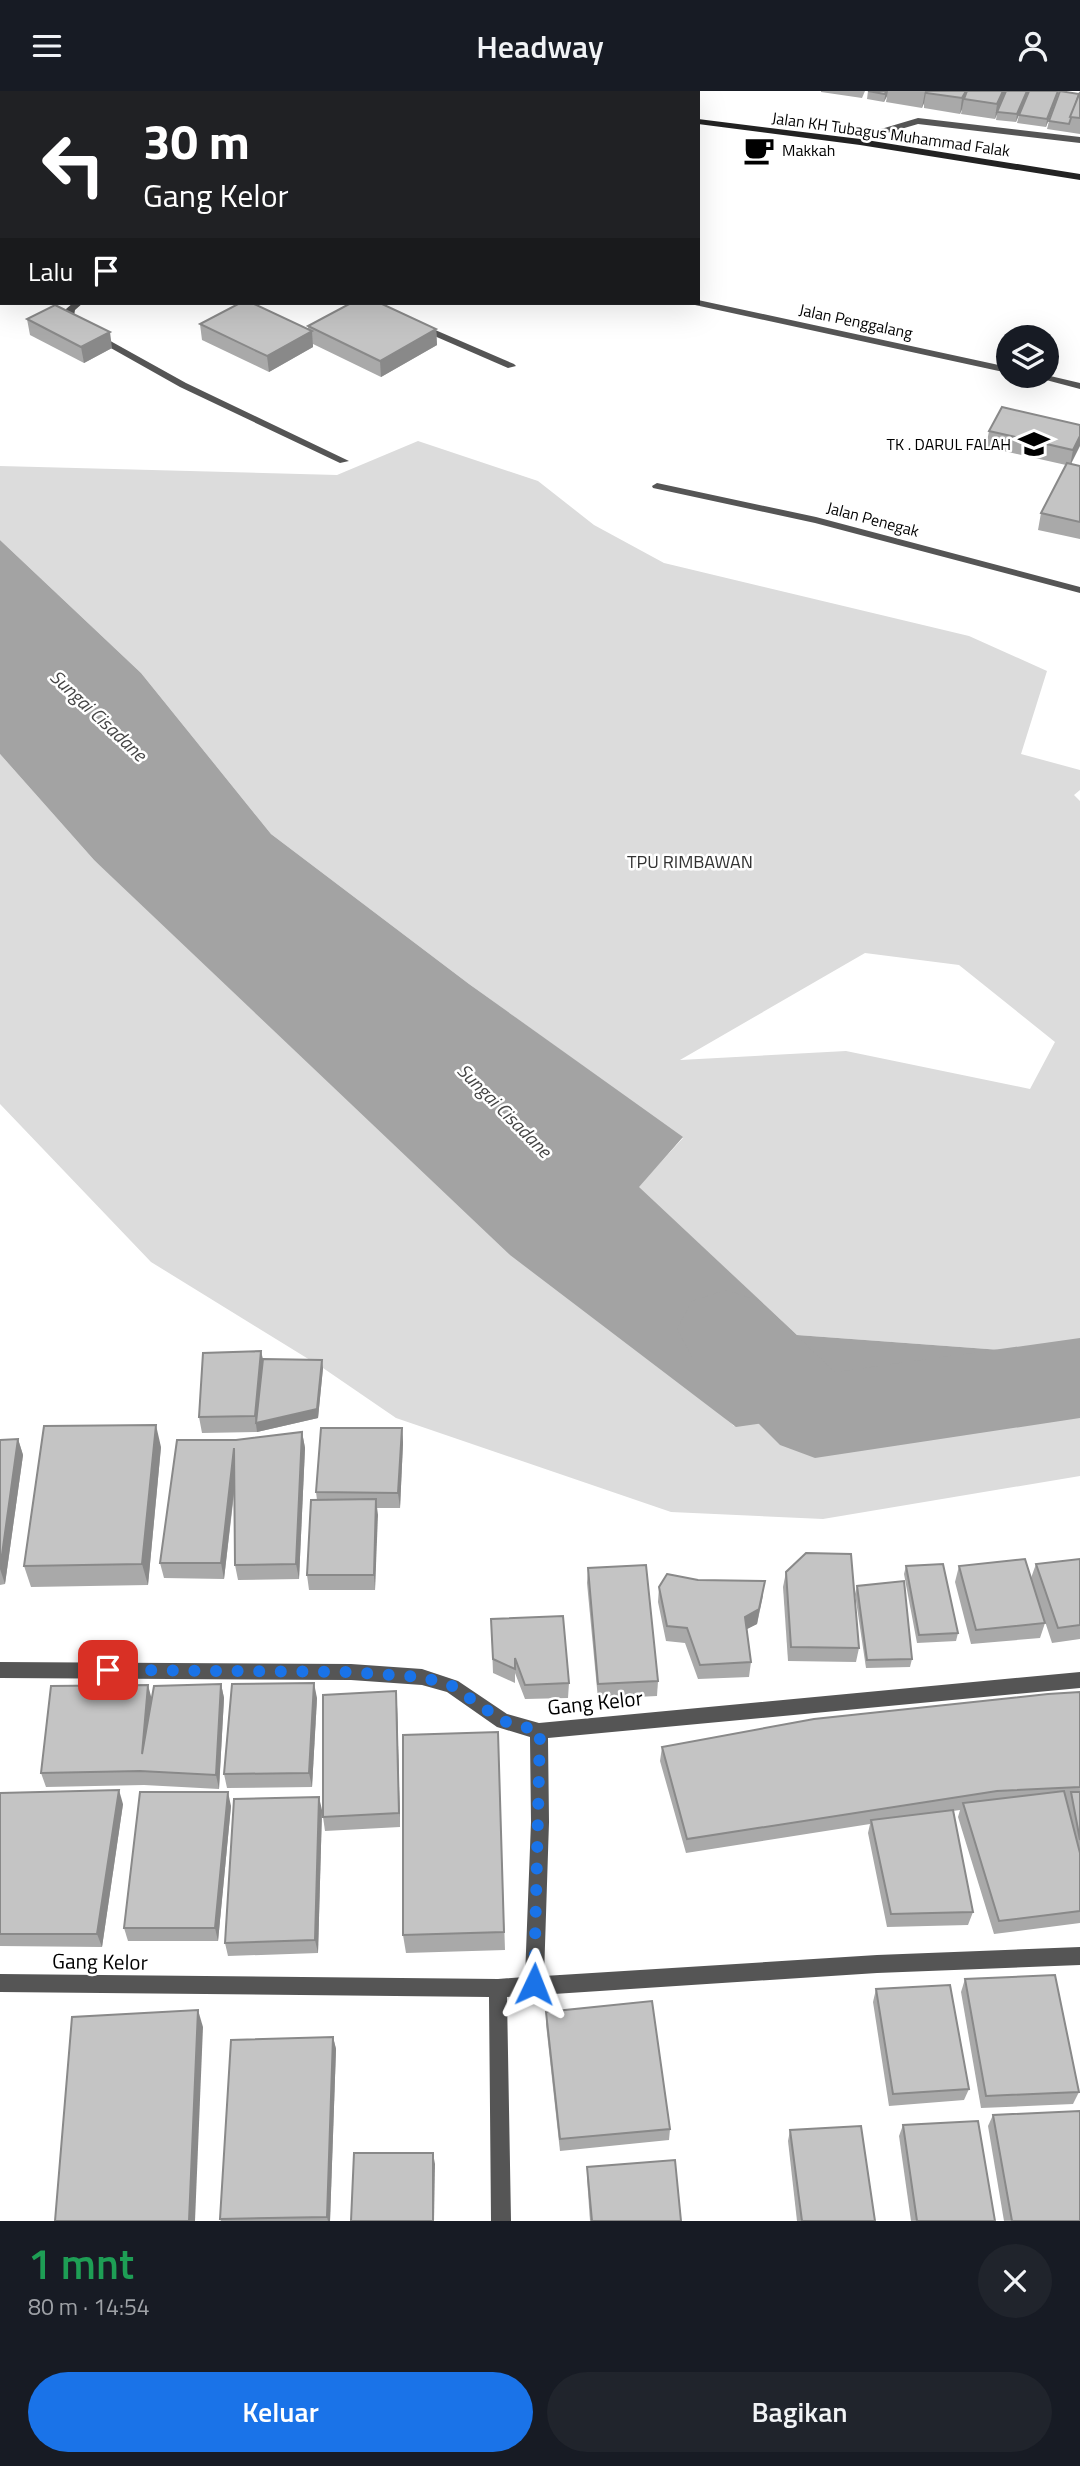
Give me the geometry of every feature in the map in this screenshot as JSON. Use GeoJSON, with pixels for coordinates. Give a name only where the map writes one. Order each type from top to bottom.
{"type":"FeatureCollection","features":[{"type":"Feature","properties":{"kind":"main road","name":"Jalan KH Tubagus Muhammad Falak"},"geometry":{"type":"LineString","coordinates":[[700,121],[860,142],[1080,177]]}},
{"type":"Feature","properties":{"kind":"street"},"geometry":{"type":"LineString","coordinates":[[860,142],[874,134],[918,121],[1080,140]]}},
{"type":"Feature","properties":{"kind":"street","name":"Jalan Penggalang"},"geometry":{"type":"LineString","coordinates":[[700,303],[996,367]]}},
{"type":"Feature","properties":{"kind":"street"},"geometry":{"type":"LineString","coordinates":[[76,305],[69,313],[73,322],[123,352],[183,385],[344,461]]}},
{"type":"Feature","properties":{"kind":"street"},"geometry":{"type":"LineString","coordinates":[[403,320],[511,366]]}},
{"type":"Feature","properties":{"kind":"street"},"geometry":{"type":"LineString","coordinates":[[1059,381],[1080,386]]}},
{"type":"Feature","properties":{"kind":"street","name":"Jalan Penegak"},"geometry":{"type":"LineString","coordinates":[[657,485],[816,520],[1080,590]]}},
{"type":"Feature","properties":{"kind":"street","name":"Gang Kelor"},"geometry":{"type":"LineString","coordinates":[[0,1670],[351,1672],[422,1677],[452,1686],[503,1721],[540,1731],[1080,1680]]}},
{"type":"Feature","properties":{"kind":"street"},"geometry":{"type":"LineString","coordinates":[[534,1984],[540,1731]]}},
{"type":"Feature","properties":{"kind":"street","name":"Gang Kelor"},"geometry":{"type":"LineString","coordinates":[[0,1983],[498,1988],[1080,1956]]}},
{"type":"Feature","properties":{"kind":"street"},"geometry":{"type":"LineString","coordinates":[[498,1988],[501,2221]]}},
{"type":"Feature","properties":{"kind":"green space","name":"TPU RIMBAWAN"},"geometry":{"type":"Polygon","coordinates":[[[418,441],[538,481],[594,525],[664,563],[969,636],[1047,671],[1021,754],[1080,770],[1080,790],[1074,795],[1080,801],[1080,1350],[1028,1352],[797,1335],[638,1187],[683,1138],[469,984],[271,834],[141,673],[0,540],[0,466],[337,475],[418,441]],[[865,953],[680,1060],[846,1051],[1030,1089],[1055,1042],[959,965],[865,953]]]}},
{"type":"Feature","properties":{"kind":"green space"},"geometry":{"type":"Polygon","coordinates":[[[0,754],[94,860],[734,1426],[1080,1378],[1080,1476],[823,1519],[671,1512],[396,1418],[323,1368],[151,1262],[0,1104],[0,754]]]}},
{"type":"Feature","properties":{"kind":"water"},"geometry":{"type":"Polygon","coordinates":[[[0,540],[141,673],[271,834],[469,984],[683,1137],[639,1187],[797,1335],[1028,1352],[1080,1350],[1080,1378],[736,1427],[510,1255],[94,860],[0,754],[0,540]]]}},
{"type":"Feature","properties":{"kind":"building"},"geometry":{"type":"Polygon","coordinates":[[[966,91],[962,98],[926,93],[966,91]]]}},
{"type":"Feature","properties":{"kind":"building"},"geometry":{"type":"Polygon","coordinates":[[[967,91],[1003,91],[997,104],[964,99],[967,91]]]}},
{"type":"Feature","properties":{"kind":"building"},"geometry":{"type":"Polygon","coordinates":[[[1006,91],[1027,91],[1017,114],[997,112],[1006,91]]]}},
{"type":"Feature","properties":{"kind":"building"},"geometry":{"type":"Polygon","coordinates":[[[1029,91],[1058,91],[1047,119],[1019,115],[1029,91]]]}},
{"type":"Feature","properties":{"kind":"building"},"geometry":{"type":"Polygon","coordinates":[[[1060,91],[1079,94],[1069,124],[1049,121],[1060,91]]]}},
{"type":"Feature","properties":{"kind":"building"},"geometry":{"type":"Polygon","coordinates":[[[1080,92],[1080,118],[1070,117],[1080,92]]]}},
{"type":"Feature","properties":{"kind":"building"},"geometry":{"type":"Polygon","coordinates":[[[55,305],[110,332],[81,347],[27,319],[55,305]]]}},
{"type":"Feature","properties":{"kind":"building"},"geometry":{"type":"Polygon","coordinates":[[[236,305],[256,305],[312,331],[267,356],[200,324],[236,305]]]}},
{"type":"Feature","properties":{"kind":"building"},"geometry":{"type":"Polygon","coordinates":[[[347,305],[384,305],[436,329],[380,361],[308,326],[347,305]]]}},
{"type":"Feature","properties":{"kind":"building"},"geometry":{"type":"Polygon","coordinates":[[[1002,407],[1080,425],[1080,436],[1073,450],[989,431],[1002,407]]]}},
{"type":"Feature","properties":{"kind":"building"},"geometry":{"type":"Polygon","coordinates":[[[1067,463],[1080,466],[1080,522],[1041,513],[1067,463]]]}},
{"type":"Feature","properties":{"kind":"building"},"geometry":{"type":"Polygon","coordinates":[[[261,1351],[255,1416],[199,1417],[203,1353],[261,1351]]]}},
{"type":"Feature","properties":{"kind":"building"},"geometry":{"type":"Polygon","coordinates":[[[263,1359],[322,1360],[317,1409],[256,1423],[263,1359]]]}},
{"type":"Feature","properties":{"kind":"building"},"geometry":{"type":"Polygon","coordinates":[[[156,1425],[142,1564],[24,1566],[44,1426],[156,1425]]]}},
{"type":"Feature","properties":{"kind":"building"},"geometry":{"type":"Polygon","coordinates":[[[321,1428],[402,1428],[398,1493],[316,1492],[321,1428]]]}},
{"type":"Feature","properties":{"kind":"building"},"geometry":{"type":"Polygon","coordinates":[[[302,1432],[296,1564],[235,1565],[234,1448],[221,1563],[160,1563],[177,1440],[236,1440],[302,1432]]]}},
{"type":"Feature","properties":{"kind":"building"},"geometry":{"type":"Polygon","coordinates":[[[18,1439],[0,1569],[0,1440],[18,1439]]]}},
{"type":"Feature","properties":{"kind":"building"},"geometry":{"type":"Polygon","coordinates":[[[376,1499],[374,1575],[307,1575],[311,1500],[376,1499]]]}},
{"type":"Feature","properties":{"kind":"building"},"geometry":{"type":"Polygon","coordinates":[[[806,1553],[851,1554],[859,1648],[791,1647],[786,1572],[806,1553]]]}},
{"type":"Feature","properties":{"kind":"building"},"geometry":{"type":"Polygon","coordinates":[[[1025,1559],[1045,1623],[976,1630],[959,1566],[1025,1559]]]}},
{"type":"Feature","properties":{"kind":"building"},"geometry":{"type":"Polygon","coordinates":[[[1080,1559],[1080,1625],[1058,1628],[1036,1564],[1080,1559]]]}},
{"type":"Feature","properties":{"kind":"building"},"geometry":{"type":"Polygon","coordinates":[[[943,1564],[958,1633],[919,1635],[906,1566],[943,1564]]]}},
{"type":"Feature","properties":{"kind":"building"},"geometry":{"type":"Polygon","coordinates":[[[646,1565],[658,1681],[598,1684],[588,1568],[646,1565]]]}},
{"type":"Feature","properties":{"kind":"building"},"geometry":{"type":"Polygon","coordinates":[[[667,1574],[698,1580],[765,1581],[759,1609],[745,1617],[751,1662],[700,1665],[687,1628],[667,1626],[659,1587],[667,1574]]]}},
{"type":"Feature","properties":{"kind":"building"},"geometry":{"type":"Polygon","coordinates":[[[904,1581],[912,1659],[867,1660],[857,1586],[904,1581]]]}},
{"type":"Feature","properties":{"kind":"building"},"geometry":{"type":"Polygon","coordinates":[[[563,1616],[569,1683],[525,1685],[515,1658],[515,1669],[493,1659],[491,1619],[563,1616]]]}},
{"type":"Feature","properties":{"kind":"building"},"geometry":{"type":"Polygon","coordinates":[[[314,1683],[309,1773],[224,1774],[232,1684],[314,1683]]]}},
{"type":"Feature","properties":{"kind":"building"},"geometry":{"type":"Polygon","coordinates":[[[221,1684],[216,1775],[140,1771],[41,1773],[51,1686],[148,1685],[142,1754],[154,1686],[221,1684]]]}},
{"type":"Feature","properties":{"kind":"building"},"geometry":{"type":"Polygon","coordinates":[[[396,1691],[399,1813],[323,1817],[323,1695],[396,1691]]]}},
{"type":"Feature","properties":{"kind":"building"},"geometry":{"type":"Polygon","coordinates":[[[1080,1692],[1080,1787],[997,1791],[687,1839],[662,1747],[814,1719],[1080,1692]]]}},
{"type":"Feature","properties":{"kind":"building"},"geometry":{"type":"Polygon","coordinates":[[[498,1732],[504,1932],[403,1935],[403,1735],[498,1732]]]}},
{"type":"Feature","properties":{"kind":"building"},"geometry":{"type":"Polygon","coordinates":[[[119,1790],[97,1934],[0,1934],[0,1793],[119,1790]]]}},
{"type":"Feature","properties":{"kind":"building"},"geometry":{"type":"Polygon","coordinates":[[[1064,1791],[1080,1853],[1080,1911],[999,1921],[963,1803],[1064,1791]]]}},
{"type":"Feature","properties":{"kind":"building"},"geometry":{"type":"Polygon","coordinates":[[[140,1792],[228,1792],[215,1928],[124,1928],[140,1792]]]}},
{"type":"Feature","properties":{"kind":"building"},"geometry":{"type":"Polygon","coordinates":[[[1071,1792],[1080,1792],[1080,1840],[1071,1792]]]}},
{"type":"Feature","properties":{"kind":"building"},"geometry":{"type":"Polygon","coordinates":[[[319,1797],[315,1940],[225,1943],[234,1799],[319,1797]]]}},
{"type":"Feature","properties":{"kind":"building"},"geometry":{"type":"Polygon","coordinates":[[[953,1810],[973,1912],[891,1914],[871,1820],[953,1810]]]}},
{"type":"Feature","properties":{"kind":"building"},"geometry":{"type":"Polygon","coordinates":[[[1055,1975],[1079,2092],[986,2096],[965,1979],[1055,1975]]]}},
{"type":"Feature","properties":{"kind":"building"},"geometry":{"type":"Polygon","coordinates":[[[950,1985],[969,2089],[893,2094],[876,1989],[950,1985]]]}},
{"type":"Feature","properties":{"kind":"building"},"geometry":{"type":"Polygon","coordinates":[[[652,2001],[670,2129],[560,2139],[546,2012],[652,2001]]]}},
{"type":"Feature","properties":{"kind":"building"},"geometry":{"type":"Polygon","coordinates":[[[198,2010],[189,2221],[55,2221],[72,2017],[198,2010]]]}},
{"type":"Feature","properties":{"kind":"building"},"geometry":{"type":"Polygon","coordinates":[[[333,2037],[327,2217],[220,2219],[231,2040],[333,2037]]]}},
{"type":"Feature","properties":{"kind":"building"},"geometry":{"type":"Polygon","coordinates":[[[1080,2111],[1080,2221],[1012,2221],[993,2115],[1080,2111]]]}},
{"type":"Feature","properties":{"kind":"building"},"geometry":{"type":"Polygon","coordinates":[[[978,2121],[995,2221],[917,2221],[903,2125],[978,2121]]]}},
{"type":"Feature","properties":{"kind":"building"},"geometry":{"type":"Polygon","coordinates":[[[861,2126],[875,2221],[802,2221],[790,2130],[861,2126]]]}},
{"type":"Feature","properties":{"kind":"building"},"geometry":{"type":"Polygon","coordinates":[[[354,2153],[433,2153],[433,2221],[351,2221],[354,2153]]]}},
{"type":"Feature","properties":{"kind":"building"},"geometry":{"type":"Polygon","coordinates":[[[675,2160],[681,2221],[592,2221],[587,2167],[675,2160]]]}},
{"type":"Feature","properties":{"kind":"waterway","name":"Sungai Cisadane"},"geometry":{"type":"LineString","coordinates":[[726,1329],[815,1416],[1080,1378]]}},
{"type":"Feature","properties":{"kind":"place","name":"Makkah"},"geometry":{"type":"Point","coordinates":[759,150]}},
{"type":"Feature","properties":{"kind":"place","name":"TK . DARUL FALAH"},"geometry":{"type":"Point","coordinates":[1034,444]}},
{"type":"Feature","properties":{"kind":"route"},"geometry":{"type":"LineString","coordinates":[[108,1670],[351,1672],[422,1677],[452,1686],[503,1721],[540,1731],[540,1822],[534,1984]]}}]}
